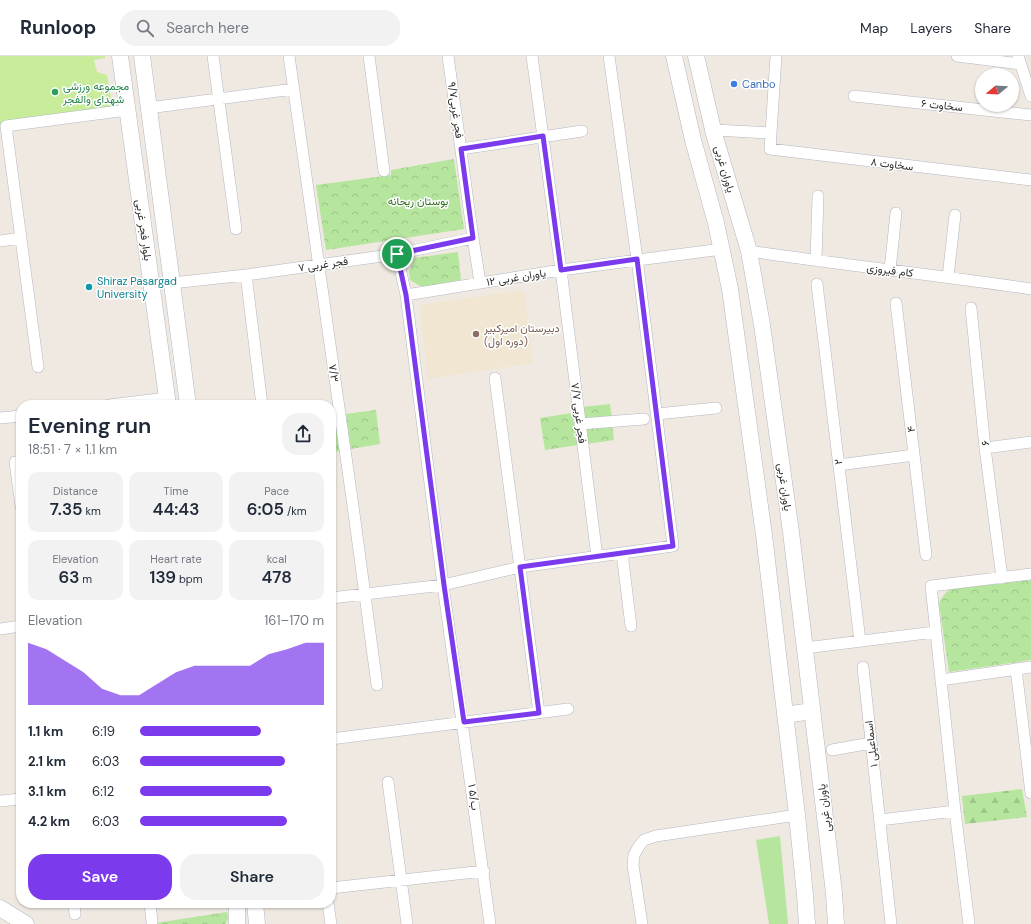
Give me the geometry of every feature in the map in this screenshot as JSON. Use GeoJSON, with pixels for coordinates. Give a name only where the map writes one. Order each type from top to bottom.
{"type":"FeatureCollection","features":[{"type":"Feature","properties":{"kind":"main road","name":"بلوار فجر غربی"},"geometry":{"type":"LineString","coordinates":[[120,56],[167,400]]}},
{"type":"Feature","properties":{"kind":"main road","name":"بلوار فجر غربی"},"geometry":{"type":"LineString","coordinates":[[142,56],[187,400]]}},
{"type":"Feature","properties":{"kind":"main road"},"geometry":{"type":"LineString","coordinates":[[676,63],[697,60]]}},
{"type":"Feature","properties":{"kind":"main road","name":"یاوران غربی"},"geometry":{"type":"LineString","coordinates":[[697,60],[714,130],[749,251],[762,325],[790,524],[834,892],[836,924]]}},
{"type":"Feature","properties":{"kind":"main road","name":"یاوران غربی"},"geometry":{"type":"LineString","coordinates":[[676,63],[693,140],[722,250],[730,289],[764,535],[797,815],[807,924]]}},
{"type":"Feature","properties":{"kind":"main road"},"geometry":{"type":"LineString","coordinates":[[138,192],[159,189]]}},
{"type":"Feature","properties":{"kind":"main road"},"geometry":{"type":"LineString","coordinates":[[785,715],[812,711]]}},
{"type":"Feature","properties":{"kind":"main road"},"geometry":{"type":"LineString","coordinates":[[0,908],[26,924]]}},
{"type":"Feature","properties":{"kind":"main road"},"geometry":{"type":"LineString","coordinates":[[237,908],[237,924]]}},
{"type":"Feature","properties":{"kind":"main road"},"geometry":{"type":"LineString","coordinates":[[256,908],[257,923]]}},
{"type":"Feature","properties":{"kind":"street"},"geometry":{"type":"LineString","coordinates":[[213,56],[236,229]]}},
{"type":"Feature","properties":{"kind":"street","name":"۷/۳"},"geometry":{"type":"LineString","coordinates":[[290,56],[366,594],[377,685]]}},
{"type":"Feature","properties":{"kind":"street"},"geometry":{"type":"LineString","coordinates":[[369,56],[384,171]]}},
{"type":"Feature","properties":{"kind":"street","name":"فجر غربی۹/۷"},"geometry":{"type":"LineString","coordinates":[[448,56],[480,282]]}},
{"type":"Feature","properties":{"kind":"street","name":"۷/۷ فجر غربی"},"geometry":{"type":"LineString","coordinates":[[532,56],[561,270],[597,557]]}},
{"type":"Feature","properties":{"kind":"street"},"geometry":{"type":"LineString","coordinates":[[336,597],[444,585],[520,567],[673,546],[637,259],[609,56]]}},
{"type":"Feature","properties":{"kind":"street"},"geometry":{"type":"LineString","coordinates":[[714,130],[770,133],[776,56]]}},
{"type":"Feature","properties":{"kind":"street"},"geometry":{"type":"LineString","coordinates":[[957,56],[1019,60],[1030,89]]}},
{"type":"Feature","properties":{"kind":"street"},"geometry":{"type":"LineString","coordinates":[[148,108],[294,89]]}},
{"type":"Feature","properties":{"kind":"street","name":"سخاوت ۶"},"geometry":{"type":"LineString","coordinates":[[854,96],[1031,115]]}},
{"type":"Feature","properties":{"kind":"street"},"geometry":{"type":"LineString","coordinates":[[38,367],[6,126],[127,110]]}},
{"type":"Feature","properties":{"kind":"street"},"geometry":{"type":"LineString","coordinates":[[461,149],[582,131]]}},
{"type":"Feature","properties":{"kind":"street","name":"سخاوت ۸"},"geometry":{"type":"LineString","coordinates":[[770,133],[770,149],[1031,180]]}},
{"type":"Feature","properties":{"kind":"street"},"geometry":{"type":"LineString","coordinates":[[816,261],[818,196]]}},
{"type":"Feature","properties":{"kind":"street"},"geometry":{"type":"LineString","coordinates":[[890,270],[896,213]]}},
{"type":"Feature","properties":{"kind":"street"},"geometry":{"type":"LineString","coordinates":[[948,277],[955,215]]}},
{"type":"Feature","properties":{"kind":"street"},"geometry":{"type":"LineString","coordinates":[[0,241],[21,238]]}},
{"type":"Feature","properties":{"kind":"street","name":"۷ فجر غربی"},"geometry":{"type":"LineString","coordinates":[[172,283],[246,275],[397,254],[473,238]]}},
{"type":"Feature","properties":{"kind":"street","name":"۱۲ یاوران غربی"},"geometry":{"type":"LineString","coordinates":[[406,295],[480,282],[637,259],[722,250]]}},
{"type":"Feature","properties":{"kind":"street","name":"کام فیروزی"},"geometry":{"type":"LineString","coordinates":[[749,251],[1031,289]]}},
{"type":"Feature","properties":{"kind":"street","name":"۱ ب/۵"},"geometry":{"type":"LineString","coordinates":[[397,254],[406,295],[444,585],[484,871]]}},
{"type":"Feature","properties":{"kind":"street"},"geometry":{"type":"LineString","coordinates":[[246,275],[261,400]]}},
{"type":"Feature","properties":{"kind":"street","name":"۲"},"geometry":{"type":"LineString","coordinates":[[818,284],[860,641]]}},
{"type":"Feature","properties":{"kind":"street","name":"۴"},"geometry":{"type":"LineString","coordinates":[[896,303],[926,555]]}},
{"type":"Feature","properties":{"kind":"street","name":"۶"},"geometry":{"type":"LineString","coordinates":[[971,308],[985,448],[1002,578]]}},
{"type":"Feature","properties":{"kind":"street"},"geometry":{"type":"LineString","coordinates":[[495,378],[539,713]]}},
{"type":"Feature","properties":{"kind":"street"},"geometry":{"type":"LineString","coordinates":[[656,414],[716,408]]}},
{"type":"Feature","properties":{"kind":"street"},"geometry":{"type":"LineString","coordinates":[[0,418],[16,416]]}},
{"type":"Feature","properties":{"kind":"street"},"geometry":{"type":"LineString","coordinates":[[580,424],[644,419]]}},
{"type":"Feature","properties":{"kind":"street"},"geometry":{"type":"LineString","coordinates":[[985,448],[1031,442]]}},
{"type":"Feature","properties":{"kind":"street"},"geometry":{"type":"LineString","coordinates":[[839,465],[914,455]]}},
{"type":"Feature","properties":{"kind":"street"},"geometry":{"type":"LineString","coordinates":[[15,462],[16,469]]}},
{"type":"Feature","properties":{"kind":"street"},"geometry":{"type":"LineString","coordinates":[[622,553],[631,626]]}},
{"type":"Feature","properties":{"kind":"street"},"geometry":{"type":"LineString","coordinates":[[969,924],[954,811],[931,586],[1031,574]]}},
{"type":"Feature","properties":{"kind":"street"},"geometry":{"type":"LineString","coordinates":[[0,629],[16,627]]}},
{"type":"Feature","properties":{"kind":"street"},"geometry":{"type":"LineString","coordinates":[[805,648],[935,632]]}},
{"type":"Feature","properties":{"kind":"street","name":"اسماعیلی ۱"},"geometry":{"type":"LineString","coordinates":[[863,667],[891,924]]}},
{"type":"Feature","properties":{"kind":"street"},"geometry":{"type":"LineString","coordinates":[[941,680],[1031,667]]}},
{"type":"Feature","properties":{"kind":"street"},"geometry":{"type":"LineString","coordinates":[[1016,669],[1031,793]]}},
{"type":"Feature","properties":{"kind":"street"},"geometry":{"type":"LineString","coordinates":[[336,739],[568,709]]}},
{"type":"Feature","properties":{"kind":"street"},"geometry":{"type":"LineString","coordinates":[[832,750],[871,744]]}},
{"type":"Feature","properties":{"kind":"street"},"geometry":{"type":"LineString","coordinates":[[388,782],[407,924]]}},
{"type":"Feature","properties":{"kind":"street"},"geometry":{"type":"LineString","coordinates":[[0,801],[16,799]]}},
{"type":"Feature","properties":{"kind":"street"},"geometry":{"type":"LineString","coordinates":[[880,820],[954,811]]}},
{"type":"Feature","properties":{"kind":"street"},"geometry":{"type":"LineString","coordinates":[[642,924],[633,865],[634,855],[644,840],[656,836],[797,815]]}},
{"type":"Feature","properties":{"kind":"street"},"geometry":{"type":"LineString","coordinates":[[336,887],[484,871],[490,924]]}},
{"type":"Feature","properties":{"kind":"street"},"geometry":{"type":"LineString","coordinates":[[151,908],[152,922]]}},
{"type":"Feature","properties":{"kind":"street"},"geometry":{"type":"LineString","coordinates":[[329,908],[331,924]]}},
{"type":"Feature","properties":{"kind":"shaded area","name":"دبیرستان امیرکبیر (دوره اول)"},"geometry":{"type":"Polygon","coordinates":[[[524,290],[533,363],[428,379],[419,305],[524,290]]]}},
{"type":"Feature","properties":{"kind":"green space","name":"مجموعه ورزشی شهدای والفجر"},"geometry":{"type":"Polygon","coordinates":[[[0,56],[105,56],[105,58],[94,60],[97,72],[107,75],[113,110],[0,125],[0,56]]]}},
{"type":"Feature","properties":{"kind":"green space","name":"بوستان ریحانه"},"geometry":{"type":"Polygon","coordinates":[[[454,159],[464,229],[326,250],[316,185],[391,175],[391,170],[454,159]]]}},
{"type":"Feature","properties":{"kind":"green space"},"geometry":{"type":"Polygon","coordinates":[[[458,252],[461,280],[422,287],[410,280],[409,272],[414,258],[458,252]]]}},
{"type":"Feature","properties":{"kind":"green space"},"geometry":{"type":"Polygon","coordinates":[[[610,404],[612,418],[583,421],[582,407],[610,404]]]}},
{"type":"Feature","properties":{"kind":"green space"},"geometry":{"type":"Polygon","coordinates":[[[376,410],[380,444],[351,449],[346,414],[376,410]]]}},
{"type":"Feature","properties":{"kind":"green space"},"geometry":{"type":"Polygon","coordinates":[[[572,413],[578,445],[545,450],[540,418],[572,413]]]}},
{"type":"Feature","properties":{"kind":"green space"},"geometry":{"type":"Polygon","coordinates":[[[612,424],[614,440],[587,444],[585,428],[612,424]]]}},
{"type":"Feature","properties":{"kind":"green space"},"geometry":{"type":"Polygon","coordinates":[[[336,427],[340,451],[336,451],[336,427]]]}},
{"type":"Feature","properties":{"kind":"green space"},"geometry":{"type":"Polygon","coordinates":[[[1031,580],[1031,660],[949,672],[939,604],[942,597],[951,589],[1031,580]]]}},
{"type":"Feature","properties":{"kind":"green space"},"geometry":{"type":"Polygon","coordinates":[[[1022,789],[1027,817],[965,824],[962,796],[1022,789]]]}},
{"type":"Feature","properties":{"kind":"green space"},"geometry":{"type":"Polygon","coordinates":[[[780,836],[788,924],[769,924],[756,840],[780,836]]]}},
{"type":"Feature","properties":{"kind":"green space"},"geometry":{"type":"Polygon","coordinates":[[[227,912],[228,919],[225,924],[149,924],[227,912]]]}},
{"type":"Feature","properties":{"kind":"place","name":"Canbo"},"geometry":{"type":"Point","coordinates":[734,84]}},
{"type":"Feature","properties":{"kind":"place","name":"مجموعه ورزشی شهدای والفجر"},"geometry":{"type":"Point","coordinates":[55,92]}},
{"type":"Feature","properties":{"kind":"place","name":"Shiraz Pasargad University"},"geometry":{"type":"Point","coordinates":[89,287]}},
{"type":"Feature","properties":{"kind":"place","name":"دبیرستان امیرکبیر (دوره اول)"},"geometry":{"type":"Point","coordinates":[476,334]}},
{"type":"Feature","properties":{"kind":"route"},"geometry":{"type":"LineString","coordinates":[[543,136],[561,270],[637,259],[673,546],[520,567],[539,713],[464,722],[420,414],[406,295],[397,254],[473,238],[461,149],[543,136]]}}]}
